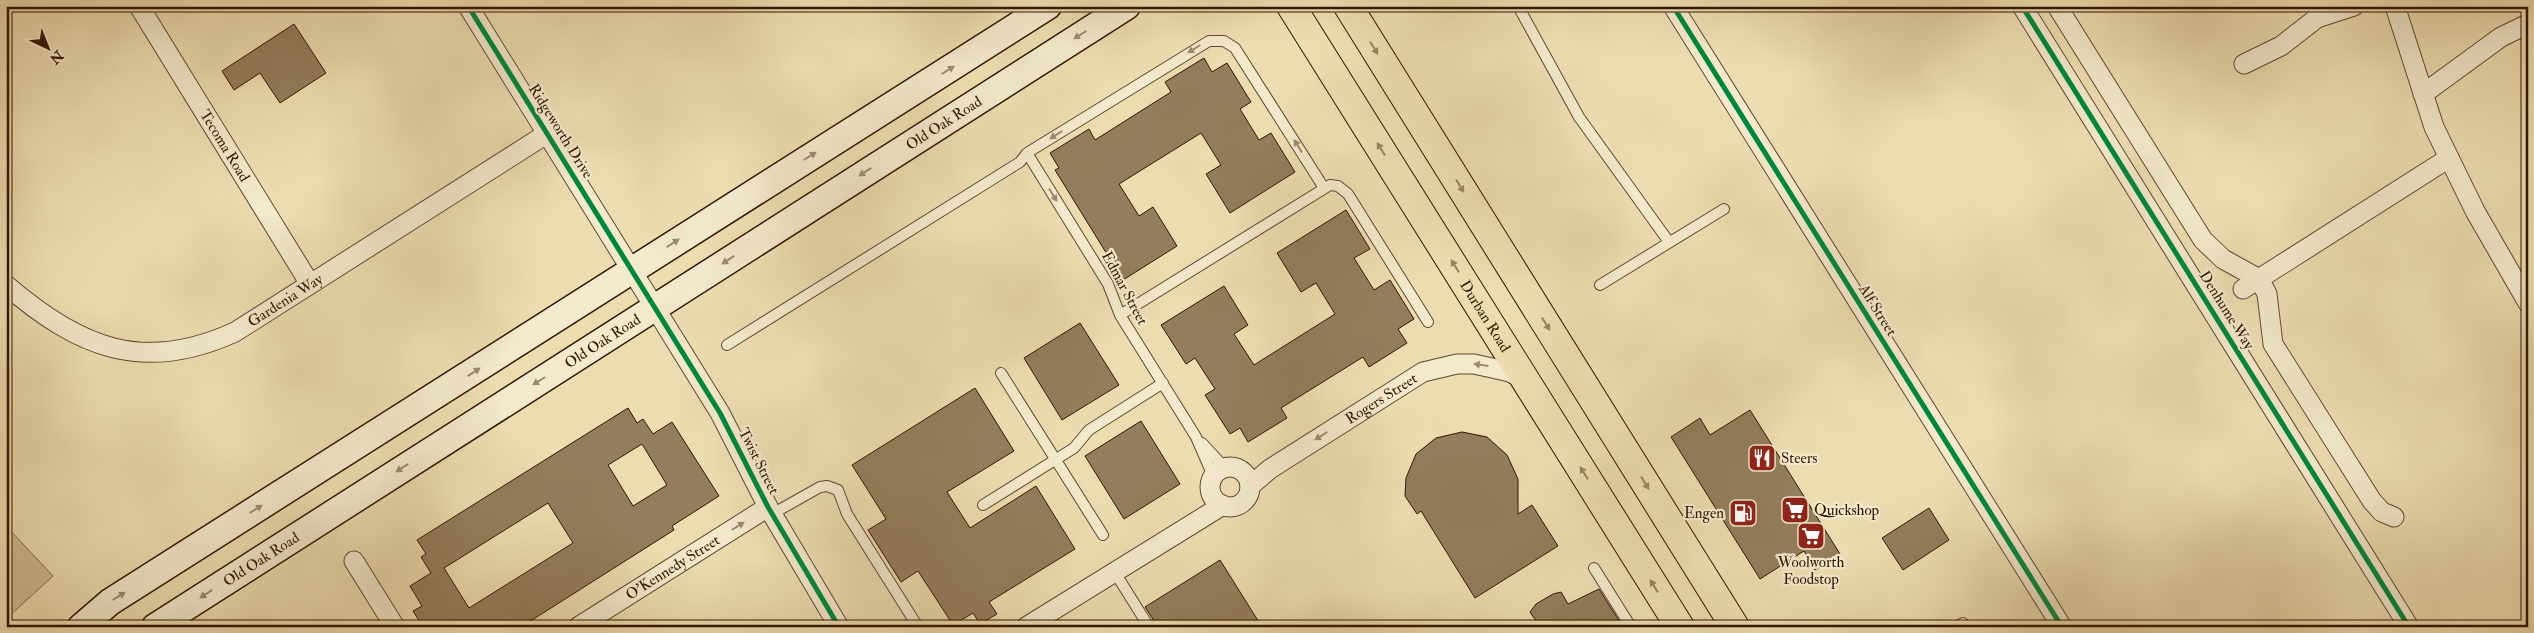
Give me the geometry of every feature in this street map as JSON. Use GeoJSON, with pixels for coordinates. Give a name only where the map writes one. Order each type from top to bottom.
{"type":"FeatureCollection","features":[{"type":"Feature","properties":{"kind":"main road"},"geometry":{"type":"LineString","coordinates":[[81,627],[118,597],[1048,6]]}},
{"type":"Feature","properties":{"kind":"main road","name":"Old Oak Road"},"geometry":{"type":"LineString","coordinates":[[155,627],[1127,6]]}},
{"type":"Feature","properties":{"kind":"main road","name":"Durban Road"},"geometry":{"type":"LineString","coordinates":[[1291,6],[1680,627]]}},
{"type":"Feature","properties":{"kind":"main road"},"geometry":{"type":"LineString","coordinates":[[1348,6],[1735,627]]}},
{"type":"Feature","properties":{"kind":"street","name":"Tecoma Road"},"geometry":{"type":"LineString","coordinates":[[139,6],[310,284]]}},
{"type":"Feature","properties":{"kind":"street","name":"Ridgeworth Drive"},"geometry":{"type":"LineString","coordinates":[[468,6],[548,133],[654,308]]}},
{"type":"Feature","properties":{"kind":"street","name":"Alf Street"},"geometry":{"type":"LineString","coordinates":[[1673,6],[2062,627]]}},
{"type":"Feature","properties":{"kind":"street","name":"Denhume Way"},"geometry":{"type":"LineString","coordinates":[[2022,6],[2409,627]]}},
{"type":"Feature","properties":{"kind":"street"},"geometry":{"type":"LineString","coordinates":[[2058,6],[2203,240],[2223,259],[2259,279],[2267,294],[2270,334],[2275,348],[2372,501],[2382,512],[2394,517]]}},
{"type":"Feature","properties":{"kind":"street"},"geometry":{"type":"LineString","coordinates":[[2244,64],[2281,46],[2317,18],[2354,6]]}},
{"type":"Feature","properties":{"kind":"street"},"geometry":{"type":"LineString","coordinates":[[2394,6],[2423,94],[2448,158],[2475,211],[2528,303]]}},
{"type":"Feature","properties":{"kind":"street"},"geometry":{"type":"LineString","coordinates":[[2423,94],[2501,37],[2528,24]]}},
{"type":"Feature","properties":{"kind":"street","name":"Gardenia Way"},"geometry":{"type":"LineString","coordinates":[[6,285],[37,310],[83,338],[103,346],[144,353],[191,349],[214,342],[235,332],[548,133]]}},
{"type":"Feature","properties":{"kind":"street"},"geometry":{"type":"LineString","coordinates":[[2242,289],[2448,158]]}},
{"type":"Feature","properties":{"kind":"street","name":"Twist Street"},"geometry":{"type":"LineString","coordinates":[[654,308],[720,413],[770,511],[839,627]]}},
{"type":"Feature","properties":{"kind":"street","name":"Rogers Street"},"geometry":{"type":"LineString","coordinates":[[1250,486],[1270,469],[1423,372],[1457,364],[1474,364],[1510,372],[1527,382]]}},
{"type":"Feature","properties":{"kind":"street"},"geometry":{"type":"LineString","coordinates":[[1239,469],[1244,473],[1250,486],[1248,496],[1240,504],[1230,507],[1217,501],[1210,489],[1219,472],[1239,469]]}},
{"type":"Feature","properties":{"kind":"street"},"geometry":{"type":"LineString","coordinates":[[1026,627],[1175,533],[1217,501]]}},
{"type":"Feature","properties":{"kind":"street","name":"O'Kennedy Street"},"geometry":{"type":"LineString","coordinates":[[578,627],[770,511]]}},
{"type":"Feature","properties":{"kind":"street"},"geometry":{"type":"LineString","coordinates":[[354,561],[396,627]]}},
{"type":"Feature","properties":{"kind":"lane"},"geometry":{"type":"LineString","coordinates":[[1522,8],[1575,111],[1669,242]]}},
{"type":"Feature","properties":{"kind":"lane"},"geometry":{"type":"LineString","coordinates":[[727,345],[1020,162],[1027,153],[1202,44],[1216,40],[1230,43],[1239,53],[1324,188]]}},
{"type":"Feature","properties":{"kind":"lane","name":"Edmar Street"},"geometry":{"type":"LineString","coordinates":[[1027,153],[1108,284],[1120,315],[1219,472]]}},
{"type":"Feature","properties":{"kind":"lane"},"geometry":{"type":"LineString","coordinates":[[1120,315],[1324,188],[1338,186],[1348,194],[1428,322]]}},
{"type":"Feature","properties":{"kind":"lane"},"geometry":{"type":"LineString","coordinates":[[1600,285],[1724,209]]}},
{"type":"Feature","properties":{"kind":"lane"},"geometry":{"type":"LineString","coordinates":[[1001,373],[1103,535]]}},
{"type":"Feature","properties":{"kind":"lane"},"geometry":{"type":"LineString","coordinates":[[983,505],[1074,448],[1089,430],[1163,384]]}},
{"type":"Feature","properties":{"kind":"lane"},"geometry":{"type":"LineString","coordinates":[[770,511],[820,487],[827,486],[838,490],[847,514],[918,627]]}},
{"type":"Feature","properties":{"kind":"lane"},"geometry":{"type":"LineString","coordinates":[[1594,568],[1631,627]]}},
{"type":"Feature","properties":{"kind":"lane"},"geometry":{"type":"LineString","coordinates":[[1114,572],[1149,627]]}},
{"type":"Feature","properties":{"kind":"shaded area"},"geometry":{"type":"Polygon","coordinates":[[[6,526],[53,576],[6,619],[6,526]]]}},
{"type":"Feature","properties":{"kind":"building"},"geometry":{"type":"Polygon","coordinates":[[[294,24],[326,73],[280,103],[260,73],[234,90],[222,71],[294,24]]]}},
{"type":"Feature","properties":{"kind":"building"},"geometry":{"type":"Polygon","coordinates":[[[1204,58],[1212,72],[1227,63],[1251,102],[1240,109],[1259,140],[1271,133],[1295,172],[1230,213],[1206,174],[1221,165],[1201,133],[1119,184],[1139,216],[1153,207],[1177,246],[1123,280],[1055,170],[1059,168],[1050,153],[1089,129],[1095,140],[1171,92],[1165,82],[1204,58]]]}},
{"type":"Feature","properties":{"kind":"building"},"geometry":{"type":"Polygon","coordinates":[[[1346,210],[1370,249],[1354,258],[1374,290],[1390,280],[1414,319],[1398,329],[1407,343],[1369,367],[1363,357],[1281,408],[1287,418],[1248,442],[1240,428],[1230,434],[1205,395],[1215,389],[1195,358],[1186,364],[1161,325],[1224,286],[1248,325],[1234,334],[1254,365],[1335,314],[1316,283],[1301,292],[1277,253],[1346,210]]]}},
{"type":"Feature","properties":{"kind":"building"},"geometry":{"type":"Polygon","coordinates":[[[1080,323],[1119,385],[1062,420],[1024,358],[1080,323]]]}},
{"type":"Feature","properties":{"kind":"building"},"geometry":{"type":"Polygon","coordinates":[[[975,388],[1014,451],[947,492],[970,528],[1036,486],[1075,549],[989,602],[997,614],[980,624],[973,613],[953,625],[918,571],[901,582],[868,530],[886,519],[852,465],[975,388]]]}},
{"type":"Feature","properties":{"kind":"building"},"geometry":{"type":"Polygon","coordinates":[[[628,408],[637,423],[643,419],[653,434],[672,422],[719,496],[672,526],[674,530],[521,627],[423,627],[413,611],[422,606],[410,586],[431,573],[421,557],[426,554],[417,540],[628,408]],[[642,444],[608,465],[633,506],[667,485],[642,444]],[[548,503],[444,568],[469,608],[573,543],[548,503]]]}},
{"type":"Feature","properties":{"kind":"building"},"geometry":{"type":"Polygon","coordinates":[[[1750,410],[1840,554],[1815,570],[1804,551],[1760,579],[1671,437],[1700,418],[1710,435],[1750,410]]]}},
{"type":"Feature","properties":{"kind":"building"},"geometry":{"type":"Polygon","coordinates":[[[1141,421],[1180,484],[1124,519],[1085,456],[1141,421]]]}},
{"type":"Feature","properties":{"kind":"building"},"geometry":{"type":"Polygon","coordinates":[[[1462,432],[1487,437],[1507,455],[1518,479],[1518,514],[1532,505],[1558,546],[1475,598],[1421,511],[1417,514],[1405,496],[1406,478],[1416,454],[1436,438],[1462,432]]]}},
{"type":"Feature","properties":{"kind":"building"},"geometry":{"type":"Polygon","coordinates":[[[1929,508],[1949,540],[1903,570],[1882,538],[1929,508]]]}},
{"type":"Feature","properties":{"kind":"building"},"geometry":{"type":"Polygon","coordinates":[[[1220,560],[1262,627],[1158,627],[1145,607],[1220,560]]]}},
{"type":"Feature","properties":{"kind":"building"},"geometry":{"type":"Polygon","coordinates":[[[1599,589],[1623,627],[1540,627],[1530,612],[1536,604],[1553,594],[1561,592],[1568,604],[1599,589]]]}},
{"type":"Feature","properties":{"kind":"cycle path"},"geometry":{"type":"LineString","coordinates":[[468,6],[720,413],[768,507],[839,627]]}},
{"type":"Feature","properties":{"kind":"cycle path"},"geometry":{"type":"LineString","coordinates":[[1673,6],[2062,627]]}},
{"type":"Feature","properties":{"kind":"cycle path"},"geometry":{"type":"LineString","coordinates":[[2022,6],[2409,627]]}},
{"type":"Feature","properties":{"kind":"place","name":"Steers"},"geometry":{"type":"Point","coordinates":[1762,458]}},
{"type":"Feature","properties":{"kind":"place","name":"Quickshop"},"geometry":{"type":"Point","coordinates":[1795,510]}},
{"type":"Feature","properties":{"kind":"place","name":"Engen"},"geometry":{"type":"Point","coordinates":[1743,513]}},
{"type":"Feature","properties":{"kind":"place","name":"Woolworth Foodstop"},"geometry":{"type":"Point","coordinates":[1811,536]}}]}
